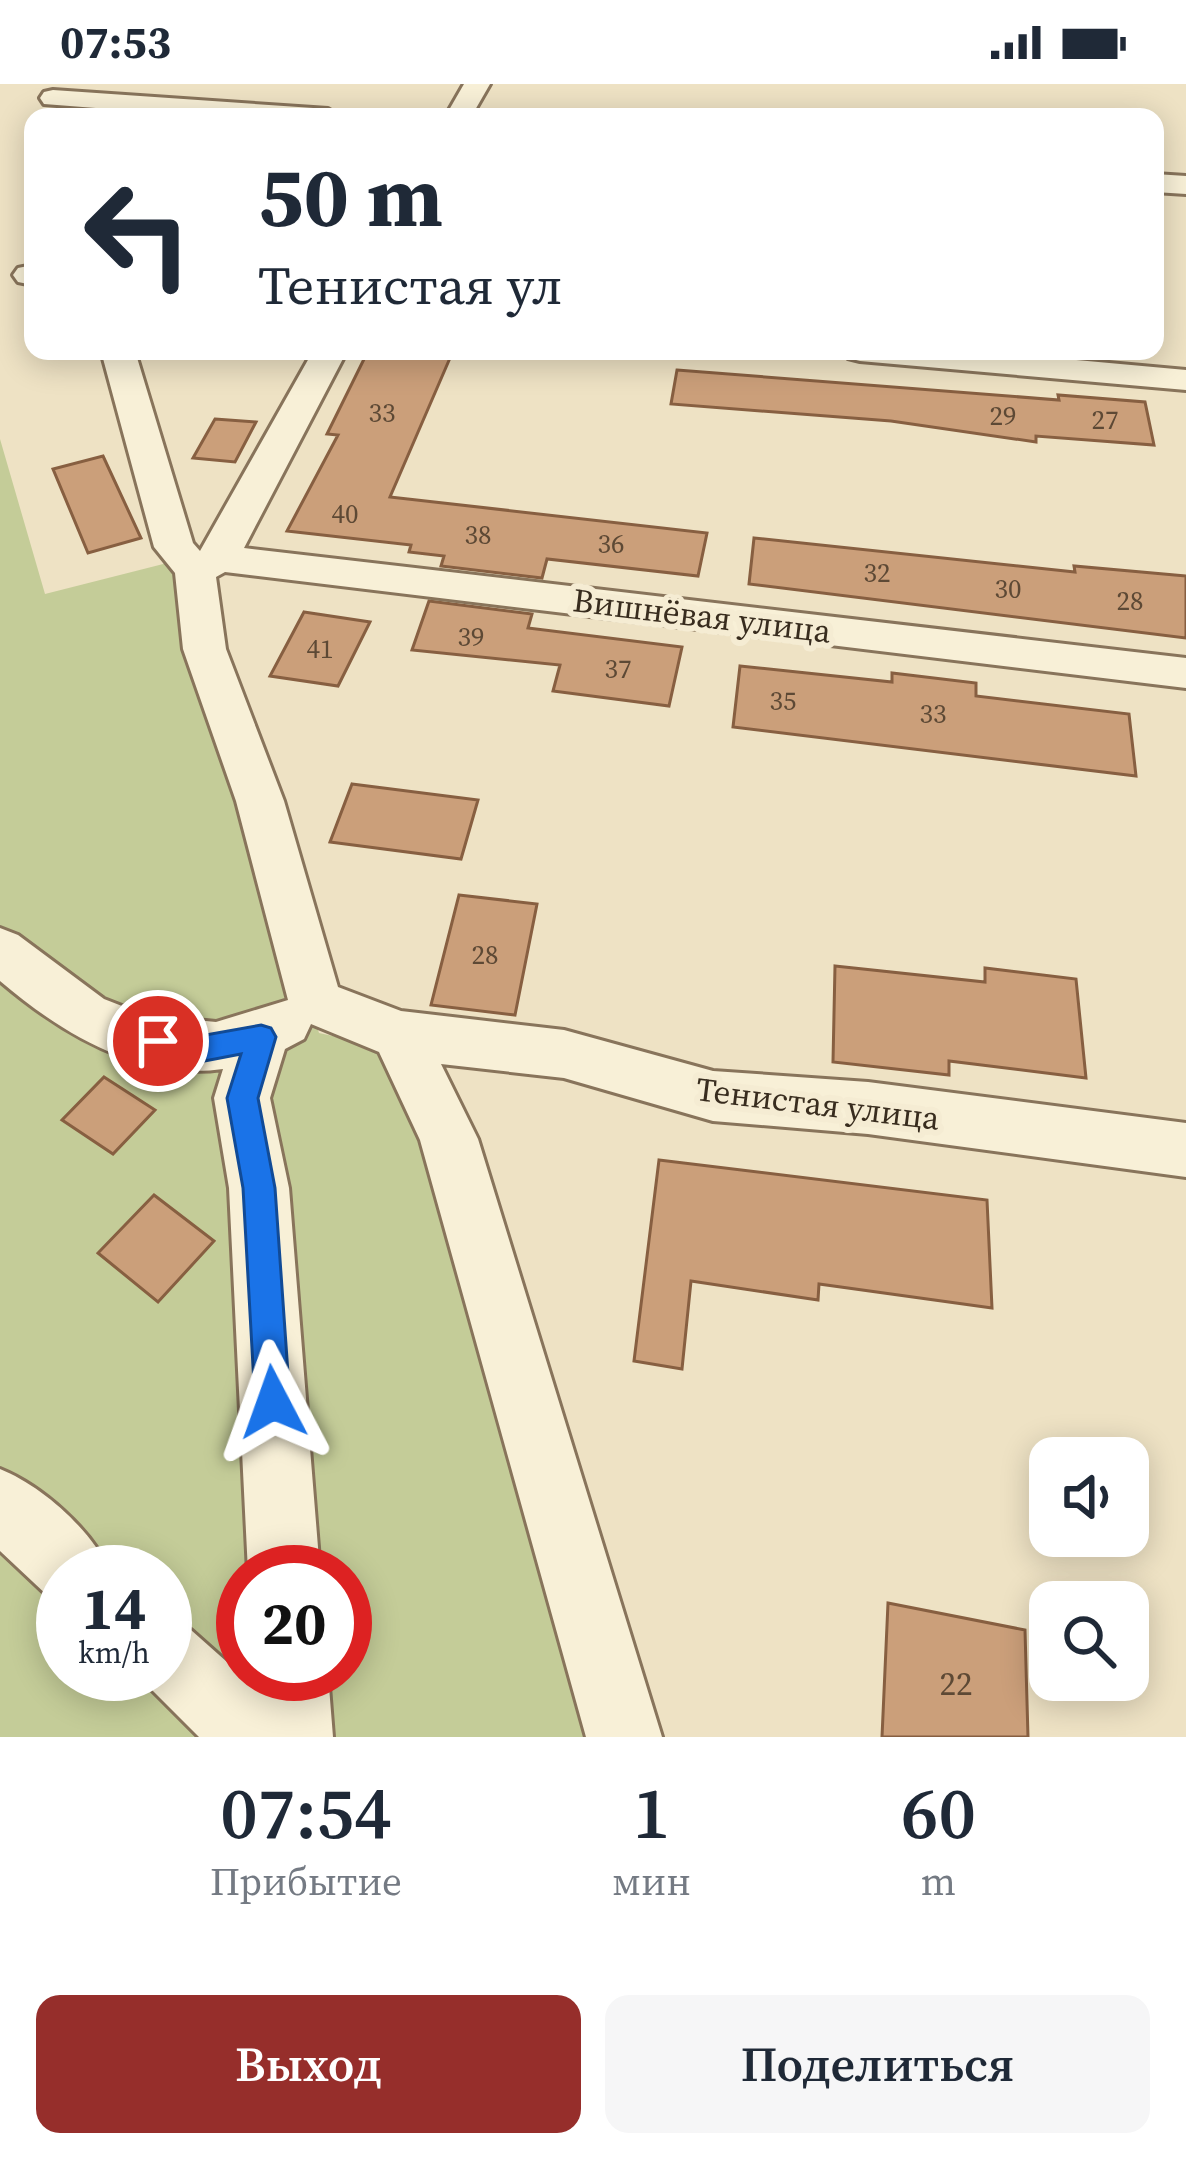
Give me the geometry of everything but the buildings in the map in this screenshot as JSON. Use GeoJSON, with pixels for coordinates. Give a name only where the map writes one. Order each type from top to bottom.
{"type":"FeatureCollection","features":[{"type":"Feature","properties":{"kind":"street"},"geometry":{"type":"LineString","coordinates":[[53,98],[198,108]]}},
{"type":"Feature","properties":{"kind":"street"},"geometry":{"type":"LineString","coordinates":[[121,360],[174,547],[207,564]]}},
{"type":"Feature","properties":{"kind":"street"},"geometry":{"type":"LineString","coordinates":[[0,950],[95,1022],[189,1051],[261,1037],[316,1002],[299,956],[252,775],[193,609],[207,564],[325,360]]}},
{"type":"Feature","properties":{"kind":"street"},"geometry":{"type":"LineString","coordinates":[[961,360],[1186,380]]}},
{"type":"Feature","properties":{"kind":"street","name":"Вишнёвая улица"},"geometry":{"type":"LineString","coordinates":[[207,564],[1186,673]]}},
{"type":"Feature","properties":{"kind":"street","name":"Тенистая улица"},"geometry":{"type":"LineString","coordinates":[[316,1002],[398,1035],[564,1054],[713,1096],[868,1108],[1186,1150]]}},
{"type":"Feature","properties":{"kind":"street"},"geometry":{"type":"LineString","coordinates":[[398,1035],[449,1139],[624,1737]]}},
{"type":"Feature","properties":{"kind":"street"},"geometry":{"type":"LineString","coordinates":[[261,1037],[242,1098],[259,1188],[282,1545]]}},
{"type":"Feature","properties":{"kind":"street"},"geometry":{"type":"LineString","coordinates":[[0,1503],[45,1545]]}},
{"type":"Feature","properties":{"kind":"street"},"geometry":{"type":"LineString","coordinates":[[192,1680],[256,1737]]}},
{"type":"Feature","properties":{"kind":"street"},"geometry":{"type":"LineString","coordinates":[[293,1701],[295,1737]]}},
{"type":"Feature","properties":{"kind":"green space"},"geometry":{"type":"Polygon","coordinates":[[[0,439],[45,594],[179,560],[188,626],[319,1033],[389,1048],[610,1737],[0,1737],[0,439]]]}},
{"type":"Feature","properties":{"kind":"route"},"geometry":{"type":"LineString","coordinates":[[158,1041],[189,1051],[261,1037],[242,1098],[259,1188],[273,1402]]}}]}
